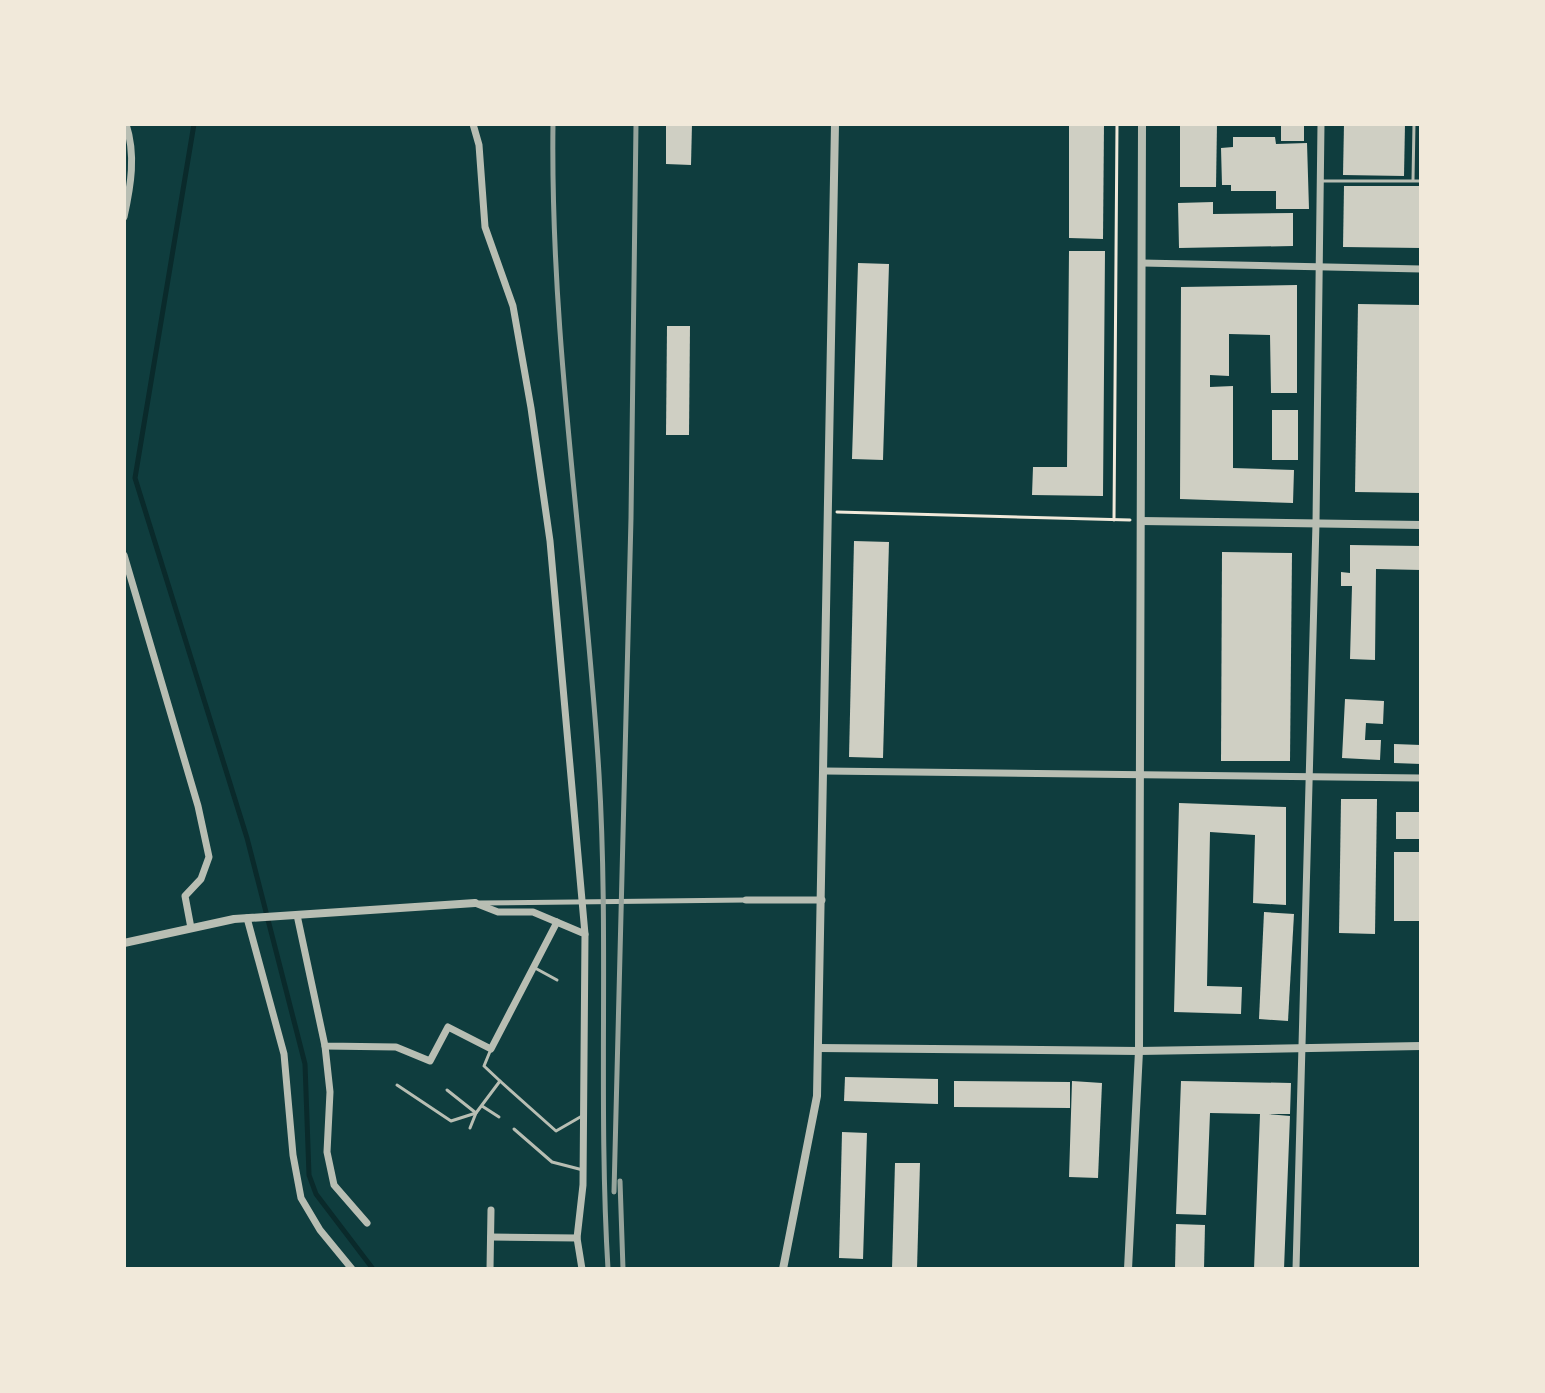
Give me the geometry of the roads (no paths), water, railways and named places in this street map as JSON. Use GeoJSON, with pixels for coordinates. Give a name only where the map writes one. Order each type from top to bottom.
{"type":"FeatureCollection","features":[{"type":"Feature","properties":{"kind":"street"},"geometry":{"type":"LineString","coordinates":[[124,217],[133,145],[126,124]]}},
{"type":"Feature","properties":{"kind":"street"},"geometry":{"type":"LineString","coordinates":[[473,124],[479,145],[485,227],[513,306],[550,541],[585,934],[583,1170],[577,1238],[582,1269]]}},
{"type":"Feature","properties":{"kind":"street"},"geometry":{"type":"LineString","coordinates":[[783,1269],[817,1096],[835,124]]}},
{"type":"Feature","properties":{"kind":"street"},"geometry":{"type":"LineString","coordinates":[[1128,1269],[1139,1051],[1142,124]]}},
{"type":"Feature","properties":{"kind":"street"},"geometry":{"type":"LineString","coordinates":[[1296,1269],[1316,523],[1321,124]]}},
{"type":"Feature","properties":{"kind":"street"},"geometry":{"type":"LineString","coordinates":[[1142,263],[1421,269]]}},
{"type":"Feature","properties":{"kind":"street"},"geometry":{"type":"LineString","coordinates":[[1141,521],[1421,525]]}},
{"type":"Feature","properties":{"kind":"street"},"geometry":{"type":"LineString","coordinates":[[124,555],[198,806],[209,857],[201,879],[185,896],[191,928]]}},
{"type":"Feature","properties":{"kind":"street"},"geometry":{"type":"LineString","coordinates":[[825,771],[1421,778]]}},
{"type":"Feature","properties":{"kind":"street"},"geometry":{"type":"LineString","coordinates":[[124,943],[247,918],[475,903],[822,900]]}},
{"type":"Feature","properties":{"kind":"street"},"geometry":{"type":"LineString","coordinates":[[475,903],[498,912],[533,912],[585,934]]}},
{"type":"Feature","properties":{"kind":"street"},"geometry":{"type":"LineString","coordinates":[[297,915],[325,1046],[330,1092],[327,1152],[334,1185],[367,1223]]}},
{"type":"Feature","properties":{"kind":"street"},"geometry":{"type":"LineString","coordinates":[[247,918],[284,1054],[293,1155],[301,1198],[320,1230],[352,1269]]}},
{"type":"Feature","properties":{"kind":"street"},"geometry":{"type":"LineString","coordinates":[[325,1046],[396,1047],[430,1061],[448,1027],[491,1049],[557,922]]}},
{"type":"Feature","properties":{"kind":"street"},"geometry":{"type":"LineString","coordinates":[[818,1048],[1139,1051],[1421,1046]]}},
{"type":"Feature","properties":{"kind":"street"},"geometry":{"type":"LineString","coordinates":[[490,1269],[491,1210]]}},
{"type":"Feature","properties":{"kind":"street"},"geometry":{"type":"LineString","coordinates":[[491,1237],[577,1238]]}},
{"type":"Feature","properties":{"kind":"lane"},"geometry":{"type":"LineString","coordinates":[[1413,182],[1414,124]]}},
{"type":"Feature","properties":{"kind":"lane"},"geometry":{"type":"LineString","coordinates":[[1320,181],[1421,181]]}},
{"type":"Feature","properties":{"kind":"lane"},"geometry":{"type":"LineString","coordinates":[[535,968],[557,980]]}},
{"type":"Feature","properties":{"kind":"lane"},"geometry":{"type":"LineString","coordinates":[[491,1049],[484,1066],[556,1131],[583,1115]]}},
{"type":"Feature","properties":{"kind":"lane"},"geometry":{"type":"LineString","coordinates":[[470,1128],[476,1113],[500,1081]]}},
{"type":"Feature","properties":{"kind":"lane"},"geometry":{"type":"LineString","coordinates":[[397,1085],[451,1121],[476,1113]]}},
{"type":"Feature","properties":{"kind":"lane"},"geometry":{"type":"LineString","coordinates":[[447,1090],[476,1113]]}},
{"type":"Feature","properties":{"kind":"lane"},"geometry":{"type":"LineString","coordinates":[[482,1106],[499,1117]]}},
{"type":"Feature","properties":{"kind":"lane"},"geometry":{"type":"LineString","coordinates":[[514,1129],[552,1162],[583,1170]]}},
{"type":"Feature","properties":{"kind":"waterway"},"geometry":{"type":"LineString","coordinates":[[194,124],[135,478],[247,838],[305,1064],[309,1175],[316,1194],[373,1269]]}},
{"type":"Feature","properties":{"kind":"railway"},"geometry":{"type":"LineString","coordinates":[[553,124],[557,287],[593,693],[602,836],[608,1269]]}},
{"type":"Feature","properties":{"kind":"railway"},"geometry":{"type":"LineString","coordinates":[[614,1192],[631,518],[636,124]]}},
{"type":"Feature","properties":{"kind":"railway"},"geometry":{"type":"LineString","coordinates":[[620,1181],[623,1269]]}}]}
